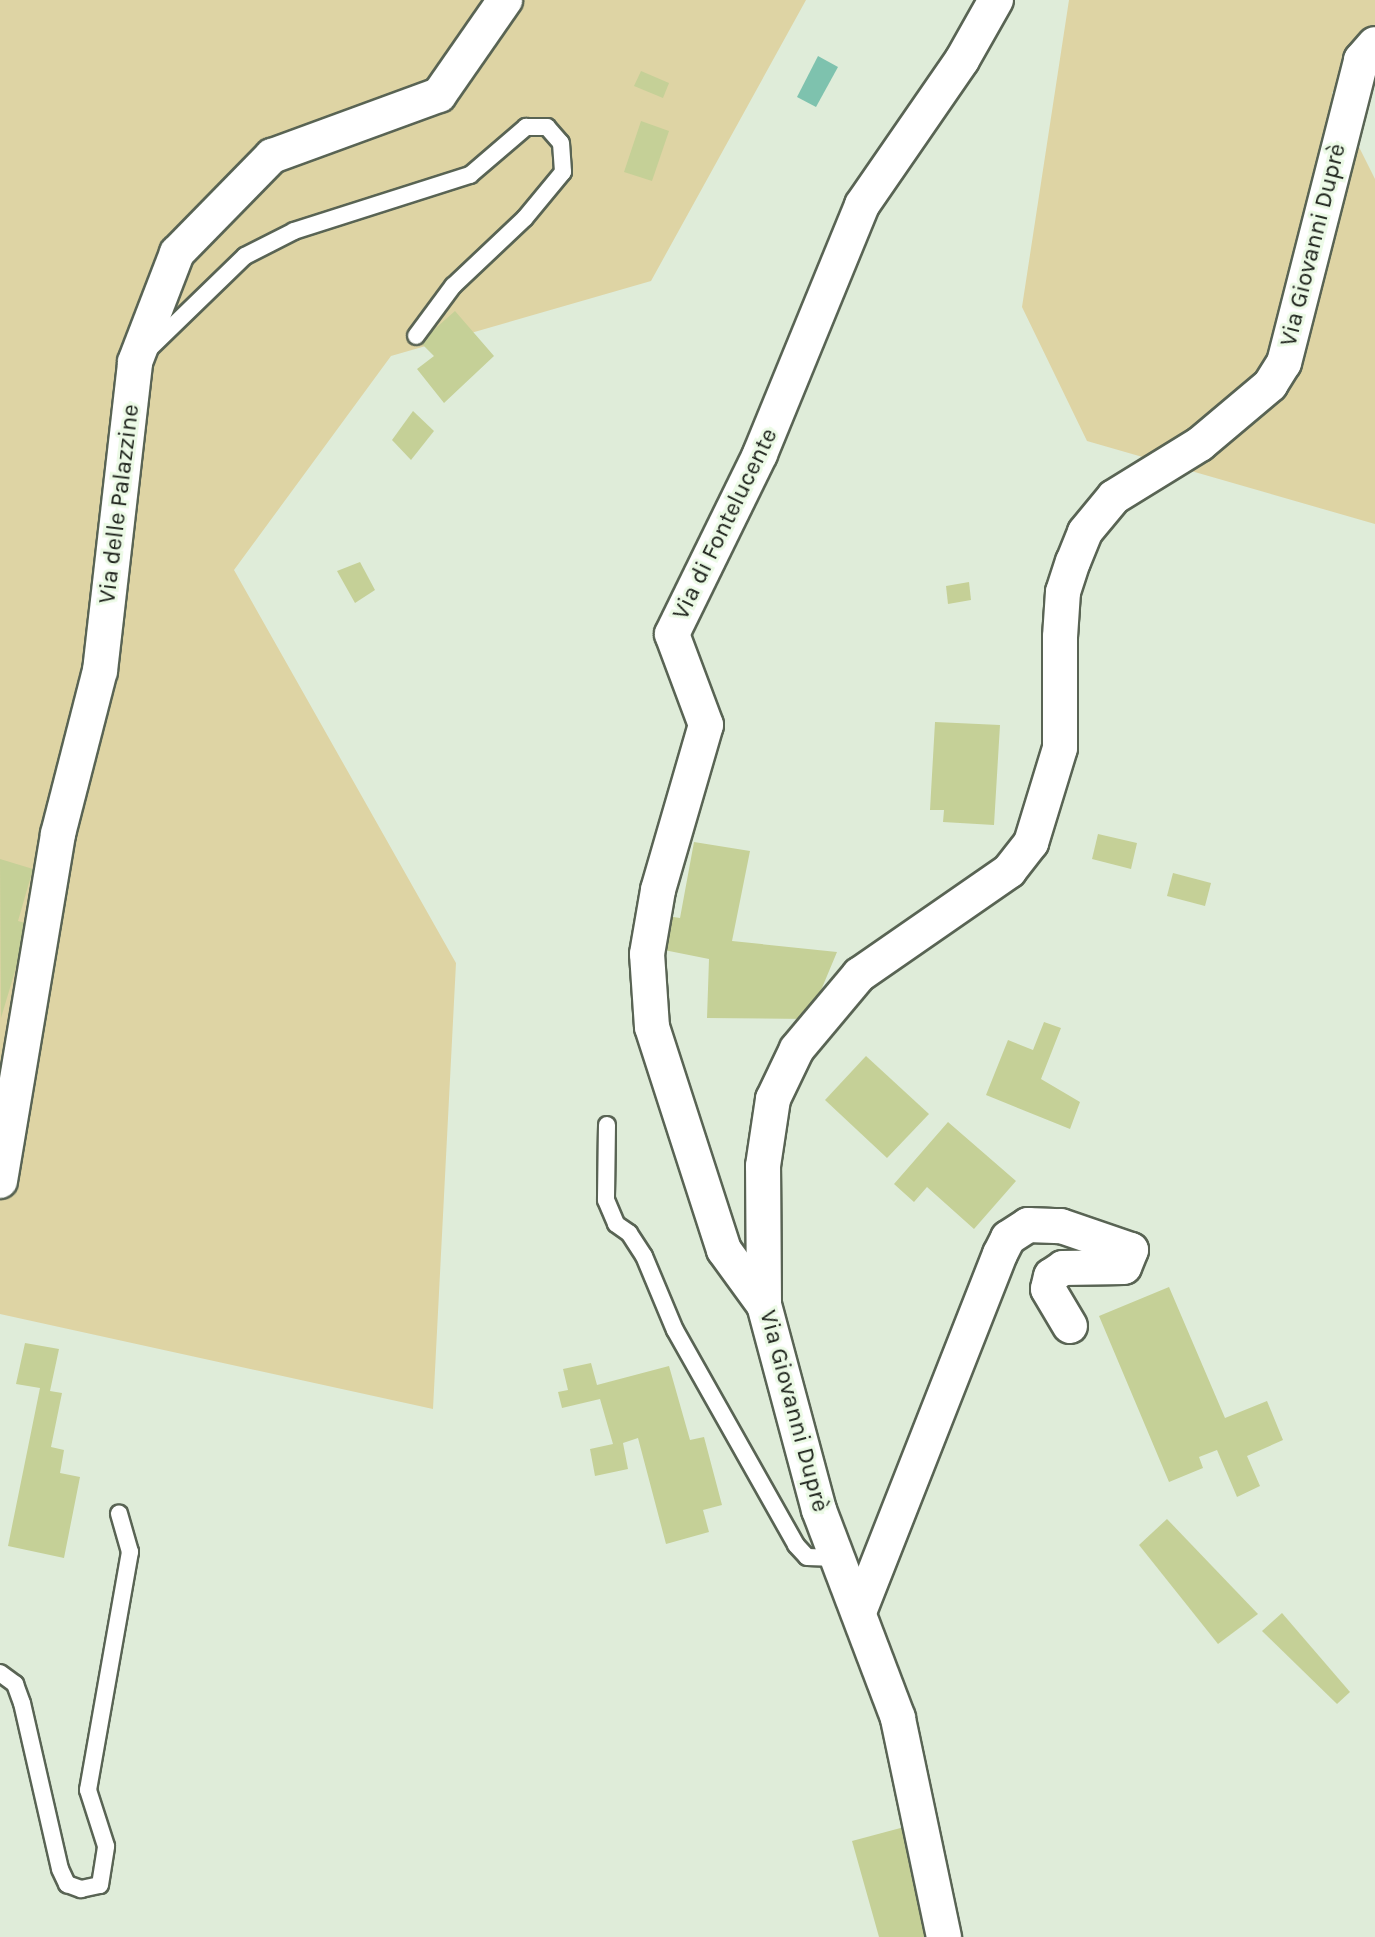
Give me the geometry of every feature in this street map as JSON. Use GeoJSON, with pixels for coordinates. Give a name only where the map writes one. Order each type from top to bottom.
{"type":"FeatureCollection","features":[{"type":"Feature","properties":{"kind":"street","name":"Via delle Palazzine"},"geometry":{"type":"LineString","coordinates":[[0,1181],[58,834],[100,671],[135,362],[177,253],[272,156],[439,95],[505,0]]}},
{"type":"Feature","properties":{"kind":"street","name":"Via di Fontelucente"},"geometry":{"type":"LineString","coordinates":[[764,1305],[724,1250],[652,1027],[647,954],[658,890],[706,725],[672,634],[760,454],[862,205],[962,60],[996,0]]}},
{"type":"Feature","properties":{"kind":"street","name":"Via Giovanni Duprè"},"geometry":{"type":"LineString","coordinates":[[944,1937],[898,1718],[819,1510],[764,1305],[763,1166],[773,1099],[797,1049],[859,975],[1009,871],[1031,843],[1060,748],[1061,622],[1073,562],[1085,532],[1114,497],[1200,444],[1270,385],[1284,363],[1357,73],[1375,44]]}},
{"type":"Feature","properties":{"kind":"street"},"geometry":{"type":"LineString","coordinates":[[859,1612],[912,1469],[1000,1254],[1008,1238],[1028,1225],[1061,1226],[1131,1250],[1124,1267],[1063,1268],[1051,1276],[1048,1289],[1070,1326]]}},
{"type":"Feature","properties":{"kind":"lane"},"geometry":{"type":"LineString","coordinates":[[135,362],[245,256],[294,231],[470,175],[526,127],[547,127],[561,143],[563,172],[525,218],[453,286],[416,336]]}},
{"type":"Feature","properties":{"kind":"lane"},"geometry":{"type":"LineString","coordinates":[[607,1125],[606,1200],[616,1224],[629,1233],[644,1256],[675,1330],[796,1545],[807,1557],[838,1558]]}},
{"type":"Feature","properties":{"kind":"lane"},"geometry":{"type":"LineString","coordinates":[[0,1673],[15,1684],[22,1703],[60,1869],[67,1884],[81,1889],[100,1885],[106,1846],[88,1790],[130,1552],[119,1514]]}},
{"type":"Feature","properties":{"kind":"shaded area"},"geometry":{"type":"Polygon","coordinates":[[[0,0],[806,0],[651,281],[391,356],[234,570],[456,963],[433,1409],[0,1314],[0,0]]]}},
{"type":"Feature","properties":{"kind":"shaded area"},"geometry":{"type":"Polygon","coordinates":[[[1069,0],[1375,0],[1375,29],[1332,93],[1375,179],[1375,524],[1087,441],[1022,307],[1069,0]]]}},
{"type":"Feature","properties":{"kind":"water"},"geometry":{"type":"Polygon","coordinates":[[[818,56],[838,67],[816,107],[797,97],[818,56]]]}},
{"type":"Feature","properties":{"kind":"building"},"geometry":{"type":"Polygon","coordinates":[[[641,71],[669,83],[663,98],[634,86],[641,71]]]}},
{"type":"Feature","properties":{"kind":"building"},"geometry":{"type":"Polygon","coordinates":[[[641,121],[669,131],[652,181],[624,172],[641,121]]]}},
{"type":"Feature","properties":{"kind":"building"},"geometry":{"type":"Polygon","coordinates":[[[455,311],[494,356],[444,403],[417,369],[434,356],[420,342],[455,311]]]}},
{"type":"Feature","properties":{"kind":"building"},"geometry":{"type":"Polygon","coordinates":[[[413,411],[434,431],[411,460],[392,440],[413,411]]]}},
{"type":"Feature","properties":{"kind":"building"},"geometry":{"type":"Polygon","coordinates":[[[360,562],[375,590],[355,603],[337,571],[360,562]]]}},
{"type":"Feature","properties":{"kind":"building"},"geometry":{"type":"Polygon","coordinates":[[[969,582],[971,600],[948,604],[946,586],[969,582]]]}},
{"type":"Feature","properties":{"kind":"building"},"geometry":{"type":"Polygon","coordinates":[[[935,722],[1000,725],[994,825],[943,822],[944,810],[930,810],[935,722]]]}},
{"type":"Feature","properties":{"kind":"building"},"geometry":{"type":"Polygon","coordinates":[[[1098,834],[1137,843],[1131,869],[1092,859],[1098,834]]]}},
{"type":"Feature","properties":{"kind":"building"},"geometry":{"type":"Polygon","coordinates":[[[694,842],[750,851],[732,941],[837,952],[809,1019],[707,1018],[709,959],[659,949],[661,915],[680,918],[694,842]]]}},
{"type":"Feature","properties":{"kind":"building"},"geometry":{"type":"Polygon","coordinates":[[[0,859],[33,869],[18,921],[29,924],[1,1018],[0,859]]]}},
{"type":"Feature","properties":{"kind":"building"},"geometry":{"type":"Polygon","coordinates":[[[1173,873],[1211,883],[1205,906],[1167,896],[1173,873]]]}},
{"type":"Feature","properties":{"kind":"building"},"geometry":{"type":"Polygon","coordinates":[[[1044,1022],[1061,1028],[1041,1079],[1080,1102],[1070,1129],[986,1095],[1008,1040],[1033,1050],[1044,1022]]]}},
{"type":"Feature","properties":{"kind":"building"},"geometry":{"type":"Polygon","coordinates":[[[866,1056],[929,1114],[887,1158],[825,1100],[866,1056]]]}},
{"type":"Feature","properties":{"kind":"building"},"geometry":{"type":"Polygon","coordinates":[[[948,1122],[1016,1181],[974,1229],[927,1187],[914,1202],[894,1184],[948,1122]]]}},
{"type":"Feature","properties":{"kind":"building"},"geometry":{"type":"Polygon","coordinates":[[[1169,1287],[1225,1418],[1267,1401],[1283,1440],[1247,1456],[1260,1486],[1237,1497],[1217,1450],[1199,1457],[1203,1468],[1169,1482],[1099,1316],[1169,1287]]]}},
{"type":"Feature","properties":{"kind":"building"},"geometry":{"type":"Polygon","coordinates":[[[25,1343],[59,1349],[50,1391],[62,1393],[51,1447],[64,1450],[60,1473],[80,1477],[64,1558],[8,1546],[40,1388],[16,1384],[25,1343]]]}},
{"type":"Feature","properties":{"kind":"building"},"geometry":{"type":"Polygon","coordinates":[[[591,1363],[597,1385],[669,1366],[690,1440],[704,1437],[722,1505],[703,1510],[709,1532],[666,1544],[638,1438],[623,1443],[628,1469],[595,1476],[590,1449],[613,1444],[600,1399],[562,1408],[558,1392],[568,1390],[563,1369],[591,1363]]]}},
{"type":"Feature","properties":{"kind":"building"},"geometry":{"type":"Polygon","coordinates":[[[1167,1519],[1258,1614],[1218,1644],[1139,1545],[1167,1519]]]}},
{"type":"Feature","properties":{"kind":"building"},"geometry":{"type":"Polygon","coordinates":[[[1282,1613],[1350,1692],[1337,1704],[1262,1631],[1282,1613]]]}},
{"type":"Feature","properties":{"kind":"building"},"geometry":{"type":"Polygon","coordinates":[[[908,1826],[930,1937],[879,1937],[852,1841],[908,1826]]]}}]}
